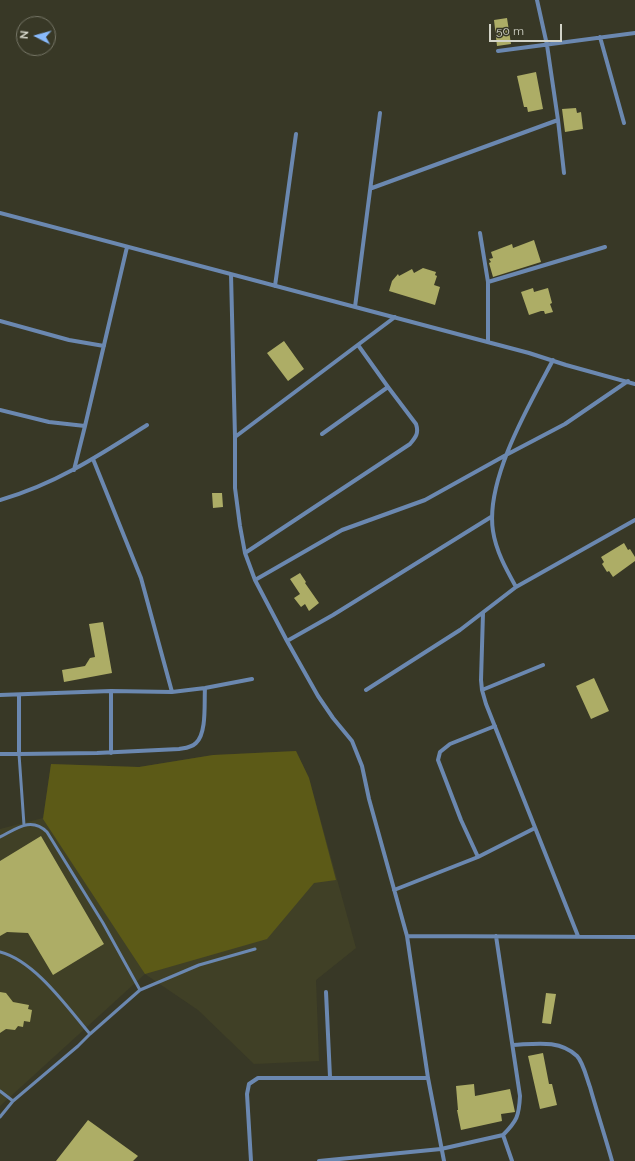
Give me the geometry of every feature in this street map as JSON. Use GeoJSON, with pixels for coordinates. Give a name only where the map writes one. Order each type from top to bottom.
{"type":"FeatureCollection","features":[{"type":"Feature","properties":{"kind":"street"},"geometry":{"type":"LineString","coordinates":[[538,0],[547,44],[564,173]]}},
{"type":"Feature","properties":{"kind":"street"},"geometry":{"type":"LineString","coordinates":[[498,51],[635,33]]}},
{"type":"Feature","properties":{"kind":"street"},"geometry":{"type":"LineString","coordinates":[[600,38],[624,123]]}},
{"type":"Feature","properties":{"kind":"street"},"geometry":{"type":"LineString","coordinates":[[355,307],[372,188],[380,113]]}},
{"type":"Feature","properties":{"kind":"street"},"geometry":{"type":"LineString","coordinates":[[372,188],[558,120]]}},
{"type":"Feature","properties":{"kind":"street"},"geometry":{"type":"LineString","coordinates":[[275,286],[296,134]]}},
{"type":"Feature","properties":{"kind":"street"},"geometry":{"type":"LineString","coordinates":[[0,213],[488,342],[635,384]]}},
{"type":"Feature","properties":{"kind":"street"},"geometry":{"type":"LineString","coordinates":[[480,233],[488,282],[488,342]]}},
{"type":"Feature","properties":{"kind":"street"},"geometry":{"type":"LineString","coordinates":[[74,470],[127,247]]}},
{"type":"Feature","properties":{"kind":"street"},"geometry":{"type":"LineString","coordinates":[[488,282],[605,247]]}},
{"type":"Feature","properties":{"kind":"street"},"geometry":{"type":"LineString","coordinates":[[231,274],[235,488],[244,553],[255,580],[287,641],[318,696],[333,718],[352,741],[362,766],[369,800],[407,936],[428,1078],[444,1161]]}},
{"type":"Feature","properties":{"kind":"street"},"geometry":{"type":"LineString","coordinates":[[235,437],[394,317]]}},
{"type":"Feature","properties":{"kind":"street"},"geometry":{"type":"LineString","coordinates":[[0,321],[69,340],[104,346]]}},
{"type":"Feature","properties":{"kind":"street"},"geometry":{"type":"LineString","coordinates":[[244,553],[410,444],[416,438],[418,431],[416,424],[358,345]]}},
{"type":"Feature","properties":{"kind":"street"},"geometry":{"type":"LineString","coordinates":[[516,587],[499,555],[494,540],[491,517],[500,470],[525,412],[553,360]]}},
{"type":"Feature","properties":{"kind":"street"},"geometry":{"type":"LineString","coordinates":[[255,580],[342,530],[425,500],[565,424],[628,381]]}},
{"type":"Feature","properties":{"kind":"street"},"geometry":{"type":"LineString","coordinates":[[322,434],[388,387]]}},
{"type":"Feature","properties":{"kind":"street"},"geometry":{"type":"LineString","coordinates":[[0,410],[49,422],[85,426]]}},
{"type":"Feature","properties":{"kind":"street"},"geometry":{"type":"LineString","coordinates":[[0,500],[49,482],[74,470],[147,425]]}},
{"type":"Feature","properties":{"kind":"street"},"geometry":{"type":"LineString","coordinates":[[93,459],[141,578],[172,692]]}},
{"type":"Feature","properties":{"kind":"street"},"geometry":{"type":"LineString","coordinates":[[287,641],[333,615],[491,517]]}},
{"type":"Feature","properties":{"kind":"street"},"geometry":{"type":"LineString","coordinates":[[366,690],[460,630],[516,587],[635,520]]}},
{"type":"Feature","properties":{"kind":"street"},"geometry":{"type":"LineString","coordinates":[[483,613],[480,680],[482,690],[578,936]]}},
{"type":"Feature","properties":{"kind":"street"},"geometry":{"type":"LineString","coordinates":[[482,690],[543,665]]}},
{"type":"Feature","properties":{"kind":"street"},"geometry":{"type":"LineString","coordinates":[[0,695],[111,691],[172,692],[205,688],[252,679]]}},
{"type":"Feature","properties":{"kind":"street"},"geometry":{"type":"LineString","coordinates":[[0,754],[111,752],[179,749],[190,747],[197,743],[202,734],[204,725],[205,688]]}},
{"type":"Feature","properties":{"kind":"street"},"geometry":{"type":"LineString","coordinates":[[111,691],[111,752]]}},
{"type":"Feature","properties":{"kind":"street"},"geometry":{"type":"LineString","coordinates":[[19,695],[19,754]]}},
{"type":"Feature","properties":{"kind":"street"},"geometry":{"type":"LineString","coordinates":[[478,856],[461,820],[438,760],[440,752],[450,744],[495,726]]}},
{"type":"Feature","properties":{"kind":"street"},"geometry":{"type":"LineString","coordinates":[[394,890],[478,856],[535,828]]}},
{"type":"Feature","properties":{"kind":"street"},"geometry":{"type":"LineString","coordinates":[[407,936],[635,937]]}},
{"type":"Feature","properties":{"kind":"street"},"geometry":{"type":"LineString","coordinates":[[319,1161],[441,1149],[503,1135],[515,1123],[520,1110],[520,1096],[496,936]]}},
{"type":"Feature","properties":{"kind":"street"},"geometry":{"type":"LineString","coordinates":[[326,992],[330,1077]]}},
{"type":"Feature","properties":{"kind":"street"},"geometry":{"type":"LineString","coordinates":[[513,1045],[543,1043],[555,1044],[578,1057],[585,1072],[612,1161]]}},
{"type":"Feature","properties":{"kind":"street"},"geometry":{"type":"LineString","coordinates":[[251,1161],[247,1094],[248,1084],[258,1078],[428,1078]]}},
{"type":"Feature","properties":{"kind":"street"},"geometry":{"type":"LineString","coordinates":[[503,1135],[512,1161]]}},
{"type":"Feature","properties":{"kind":"lane"},"geometry":{"type":"LineString","coordinates":[[19,754],[24,825]]}},
{"type":"Feature","properties":{"kind":"lane"},"geometry":{"type":"LineString","coordinates":[[0,837],[24,825],[31,824],[37,824],[47,832],[103,924],[140,990]]}},
{"type":"Feature","properties":{"kind":"lane"},"geometry":{"type":"LineString","coordinates":[[0,1117],[13,1100],[78,1046],[140,990],[199,965],[255,949]]}},
{"type":"Feature","properties":{"kind":"lane"},"geometry":{"type":"LineString","coordinates":[[0,952],[14,957],[30,966],[90,1034]]}},
{"type":"Feature","properties":{"kind":"lane"},"geometry":{"type":"LineString","coordinates":[[0,1091],[13,1100]]}},
{"type":"Feature","properties":{"kind":"shaded area"},"geometry":{"type":"Polygon","coordinates":[[[296,751],[309,778],[356,948],[316,980],[319,1061],[254,1064],[198,1010],[145,974],[0,1106],[0,829],[43,818],[51,764],[139,767],[213,755],[296,751]]]}},
{"type":"Feature","properties":{"kind":"shaded area"},"geometry":{"type":"Polygon","coordinates":[[[296,751],[309,778],[336,880],[314,883],[267,939],[145,974],[43,819],[51,764],[139,767],[213,755],[296,751]]]}},
{"type":"Feature","properties":{"kind":"building"},"geometry":{"type":"Polygon","coordinates":[[[507,18],[511,44],[497,46],[494,20],[507,18]]]}},
{"type":"Feature","properties":{"kind":"building"},"geometry":{"type":"Polygon","coordinates":[[[536,72],[543,109],[528,112],[527,107],[524,107],[517,76],[536,72]]]}},
{"type":"Feature","properties":{"kind":"building"},"geometry":{"type":"Polygon","coordinates":[[[576,108],[577,113],[581,112],[583,129],[565,132],[562,109],[576,108]]]}},
{"type":"Feature","properties":{"kind":"building"},"geometry":{"type":"Polygon","coordinates":[[[534,240],[541,262],[493,277],[489,263],[491,262],[489,259],[493,258],[491,252],[512,244],[513,248],[534,240]]]}},
{"type":"Feature","properties":{"kind":"building"},"geometry":{"type":"Polygon","coordinates":[[[423,268],[436,272],[435,275],[437,276],[434,285],[440,287],[435,305],[389,291],[392,281],[398,274],[399,276],[412,269],[414,273],[423,268]]]}},
{"type":"Feature","properties":{"kind":"building"},"geometry":{"type":"Polygon","coordinates":[[[533,288],[534,292],[548,288],[552,303],[550,304],[553,312],[545,314],[544,311],[541,311],[529,315],[521,292],[533,288]]]}},
{"type":"Feature","properties":{"kind":"building"},"geometry":{"type":"Polygon","coordinates":[[[284,341],[304,369],[288,381],[267,353],[284,341]]]}},
{"type":"Feature","properties":{"kind":"building"},"geometry":{"type":"Polygon","coordinates":[[[212,493],[222,493],[223,507],[213,508],[212,493]]]}},
{"type":"Feature","properties":{"kind":"building"},"geometry":{"type":"Polygon","coordinates":[[[624,543],[635,557],[635,561],[613,577],[609,571],[607,572],[602,564],[604,562],[601,557],[624,543]]]}},
{"type":"Feature","properties":{"kind":"building"},"geometry":{"type":"Polygon","coordinates":[[[300,573],[319,603],[309,611],[305,604],[301,607],[294,598],[300,594],[290,579],[300,573]]]}},
{"type":"Feature","properties":{"kind":"building"},"geometry":{"type":"Polygon","coordinates":[[[103,622],[112,673],[64,682],[62,670],[85,666],[90,658],[95,657],[89,624],[103,622]]]}},
{"type":"Feature","properties":{"kind":"building"},"geometry":{"type":"Polygon","coordinates":[[[594,678],[609,711],[591,719],[576,686],[594,678]]]}},
{"type":"Feature","properties":{"kind":"building"},"geometry":{"type":"Polygon","coordinates":[[[41,836],[104,944],[53,975],[28,933],[7,932],[0,936],[0,861],[41,836]]]}},
{"type":"Feature","properties":{"kind":"building"},"geometry":{"type":"Polygon","coordinates":[[[0,992],[6,993],[13,1002],[29,1005],[28,1009],[32,1010],[30,1022],[24,1021],[23,1027],[18,1026],[15,1030],[6,1029],[0,1033],[0,992]]]}},
{"type":"Feature","properties":{"kind":"building"},"geometry":{"type":"Polygon","coordinates":[[[546,993],[556,994],[551,1024],[542,1023],[546,993]]]}},
{"type":"Feature","properties":{"kind":"building"},"geometry":{"type":"Polygon","coordinates":[[[543,1053],[549,1084],[552,1084],[557,1105],[540,1109],[528,1056],[543,1053]]]}},
{"type":"Feature","properties":{"kind":"building"},"geometry":{"type":"Polygon","coordinates":[[[474,1084],[475,1096],[510,1089],[515,1112],[501,1114],[502,1121],[461,1130],[457,1110],[456,1086],[474,1084]]]}},
{"type":"Feature","properties":{"kind":"building"},"geometry":{"type":"Polygon","coordinates":[[[88,1120],[138,1156],[133,1161],[56,1161],[88,1120]]]}}]}
